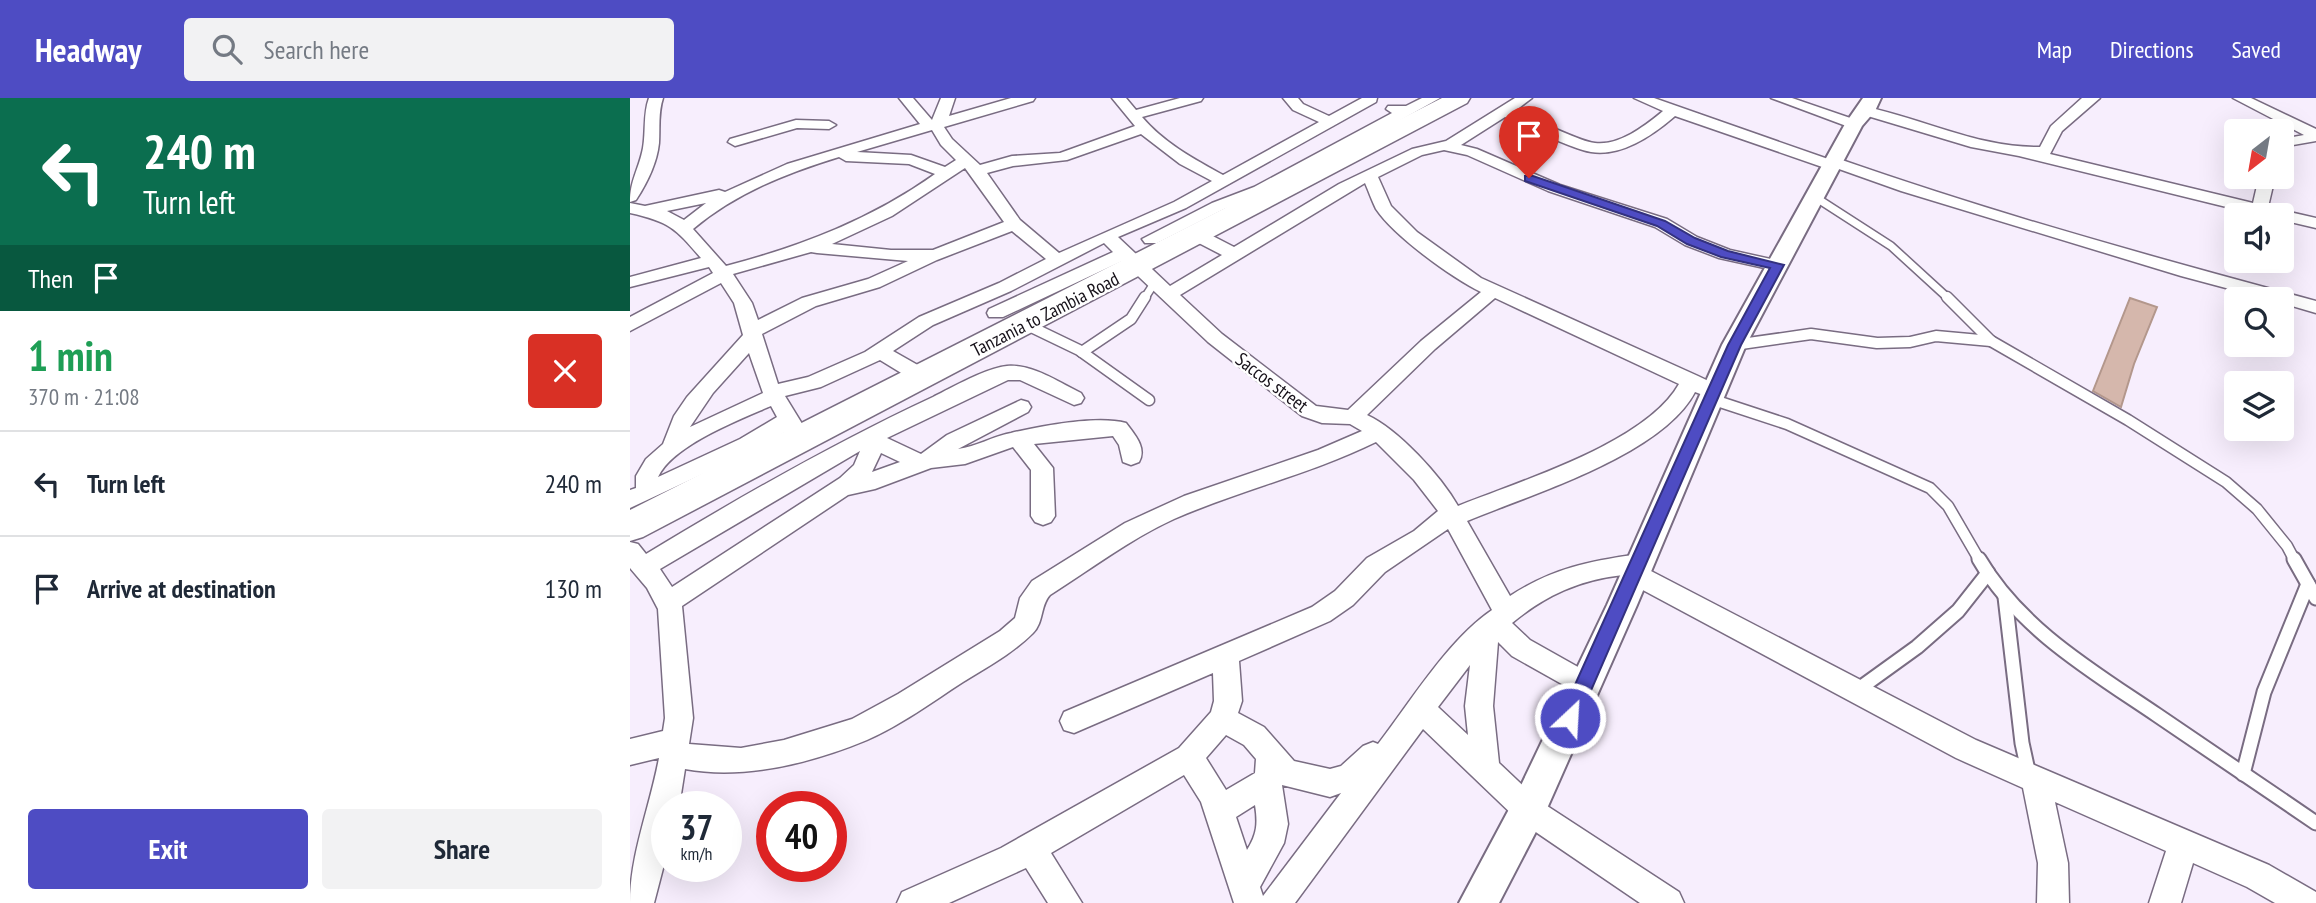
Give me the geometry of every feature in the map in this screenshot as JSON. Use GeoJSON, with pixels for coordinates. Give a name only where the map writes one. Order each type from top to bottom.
{"type":"FeatureCollection","features":[{"type":"Feature","properties":{"kind":"highway","name":"Tanzania to Zambia Road"},"geometry":{"type":"LineString","coordinates":[[630,527],[795,430],[923,377],[1025,324],[1147,267],[1197,235],[1459,98]]}},
{"type":"Feature","properties":{"kind":"street"},"geometry":{"type":"LineString","coordinates":[[633,207],[651,144],[650,115],[654,98]]}},
{"type":"Feature","properties":{"kind":"street"},"geometry":{"type":"LineString","coordinates":[[906,98],[911,107],[935,124],[946,142],[972,166],[1014,225],[1056,260],[1080,274]]}},
{"type":"Feature","properties":{"kind":"street"},"geometry":{"type":"LineString","coordinates":[[935,124],[948,98]]}},
{"type":"Feature","properties":{"kind":"street"},"geometry":{"type":"LineString","coordinates":[[684,228],[701,211],[737,192],[835,154],[935,124],[982,103],[1028,98]]}},
{"type":"Feature","properties":{"kind":"street"},"geometry":{"type":"LineString","coordinates":[[1119,98],[1144,128],[1185,161],[1253,192],[1299,182]]}},
{"type":"Feature","properties":{"kind":"street"},"geometry":{"type":"LineString","coordinates":[[1134,115],[1196,98]]}},
{"type":"Feature","properties":{"kind":"street"},"geometry":{"type":"LineString","coordinates":[[1290,98],[1298,107],[1328,121]]}},
{"type":"Feature","properties":{"kind":"street"},"geometry":{"type":"LineString","coordinates":[[1147,267],[1253,192],[1433,98]]}},
{"type":"Feature","properties":{"kind":"street"},"geometry":{"type":"LineString","coordinates":[[1448,146],[1525,98]]}},
{"type":"Feature","properties":{"kind":"street"},"geometry":{"type":"LineString","coordinates":[[1641,98],[1672,111],[1907,188],[2187,272],[2315,307]]}},
{"type":"Feature","properties":{"kind":"street"},"geometry":{"type":"LineString","coordinates":[[1778,98],[1864,111],[1917,124],[1986,147],[2025,153],[2230,203]]}},
{"type":"Feature","properties":{"kind":"street"},"geometry":{"type":"LineString","coordinates":[[2025,153],[2045,151],[2056,129],[2083,103],[2093,98]]}},
{"type":"Feature","properties":{"kind":"street"},"geometry":{"type":"LineString","coordinates":[[2240,98],[2316,136]]}},
{"type":"Feature","properties":{"kind":"street"},"geometry":{"type":"LineString","coordinates":[[870,357],[926,321],[1000,289],[1106,236],[1180,205],[1367,100],[1384,108],[1408,110]]}},
{"type":"Feature","properties":{"kind":"street"},"geometry":{"type":"LineString","coordinates":[[1503,111],[1592,148],[1606,149],[1618,146],[1654,127],[1672,111]]}},
{"type":"Feature","properties":{"kind":"street"},"geometry":{"type":"LineString","coordinates":[[1478,903],[1528,810],[1638,568],[1705,391],[1734,345],[1864,111]]}},
{"type":"Feature","properties":{"kind":"street"},"geometry":{"type":"LineString","coordinates":[[735,142],[796,124],[831,118],[835,154]]}},
{"type":"Feature","properties":{"kind":"street"},"geometry":{"type":"LineString","coordinates":[[630,282],[719,269],[808,248],[858,227],[909,200],[945,173],[972,166],[1062,157],[1144,128]]}},
{"type":"Feature","properties":{"kind":"street"},"geometry":{"type":"LineString","coordinates":[[2294,141],[2316,136]]}},
{"type":"Feature","properties":{"kind":"street"},"geometry":{"type":"LineString","coordinates":[[1295,140],[1323,154]]}},
{"type":"Feature","properties":{"kind":"street"},"geometry":{"type":"LineString","coordinates":[[996,313],[1080,274],[1235,255],[1345,187],[1431,147],[1448,146],[1472,152],[1554,188],[1661,223],[1691,241],[1725,254],[1778,265]]}},
{"type":"Feature","properties":{"kind":"street"},"geometry":{"type":"LineString","coordinates":[[835,154],[911,160],[945,173]]}},
{"type":"Feature","properties":{"kind":"street"},"geometry":{"type":"LineString","coordinates":[[1369,175],[1384,208],[1411,236],[1475,282],[1705,391]]}},
{"type":"Feature","properties":{"kind":"street"},"geometry":{"type":"LineString","coordinates":[[633,207],[737,192]]}},
{"type":"Feature","properties":{"kind":"street"},"geometry":{"type":"LineString","coordinates":[[633,207],[665,216],[684,228],[719,269],[743,303],[774,394],[795,430],[748,444],[638,496]]}},
{"type":"Feature","properties":{"kind":"street"},"geometry":{"type":"LineString","coordinates":[[1147,267],[1153,225],[1151,217]]}},
{"type":"Feature","properties":{"kind":"street"},"geometry":{"type":"LineString","coordinates":[[2294,218],[2316,223]]}},
{"type":"Feature","properties":{"kind":"street"},"geometry":{"type":"LineString","coordinates":[[672,449],[676,433],[700,394],[753,333],[809,302],[874,284],[936,255],[1014,225]]}},
{"type":"Feature","properties":{"kind":"street"},"geometry":{"type":"LineString","coordinates":[[1197,235],[1235,255]]}},
{"type":"Feature","properties":{"kind":"street","name":"Saccos street"},"geometry":{"type":"LineString","coordinates":[[1106,236],[1147,267],[1215,338],[1310,411],[1322,416],[1353,417],[1377,432],[1422,474],[1444,501],[1495,622],[1521,648],[1586,684]]}},
{"type":"Feature","properties":{"kind":"street"},"geometry":{"type":"LineString","coordinates":[[808,248],[842,248],[895,256],[936,255]]}},
{"type":"Feature","properties":{"kind":"street"},"geometry":{"type":"LineString","coordinates":[[630,325],[719,269]]}},
{"type":"Feature","properties":{"kind":"street"},"geometry":{"type":"LineString","coordinates":[[971,352],[1001,304],[1000,289]]}},
{"type":"Feature","properties":{"kind":"street"},"geometry":{"type":"LineString","coordinates":[[1353,417],[1429,345],[1493,291]]}},
{"type":"Feature","properties":{"kind":"street"},"geometry":{"type":"LineString","coordinates":[[895,360],[926,321]]}},
{"type":"Feature","properties":{"kind":"street"},"geometry":{"type":"LineString","coordinates":[[638,496],[653,465],[672,449],[703,429],[774,394],[814,382],[880,354],[923,377]]}},
{"type":"Feature","properties":{"kind":"street"},"geometry":{"type":"LineString","coordinates":[[638,903],[667,795],[679,718],[677,656],[671,608],[656,581],[635,560],[1005,373],[1023,373],[1074,398]]}},
{"type":"Feature","properties":{"kind":"street"},"geometry":{"type":"LineString","coordinates":[[1041,381],[1021,407],[1013,426],[1015,440],[1042,468],[1043,516]]}},
{"type":"Feature","properties":{"kind":"street"},"geometry":{"type":"LineString","coordinates":[[1074,721],[1321,614],[1344,598],[1376,565],[1452,515],[1591,461],[1664,418],[1679,403],[1705,391]]}},
{"type":"Feature","properties":{"kind":"street"},"geometry":{"type":"LineString","coordinates":[[924,461],[955,440],[1021,407]]}},
{"type":"Feature","properties":{"kind":"street"},"geometry":{"type":"LineString","coordinates":[[843,488],[924,461],[965,456],[1015,440],[1087,429],[1119,428],[1130,444],[1131,457]]}},
{"type":"Feature","properties":{"kind":"street"},"geometry":{"type":"LineString","coordinates":[[630,752],[675,747],[706,760],[740,761],[784,753],[859,730],[908,703],[1009,639],[1027,623],[1032,598],[1041,588],[1119,538],[1164,514],[1329,455],[1377,432]]}},
{"type":"Feature","properties":{"kind":"street"},"geometry":{"type":"LineString","coordinates":[[877,437],[924,461]]}},
{"type":"Feature","properties":{"kind":"street"},"geometry":{"type":"LineString","coordinates":[[668,601],[843,488],[863,468],[877,437]]}},
{"type":"Feature","properties":{"kind":"street"},"geometry":{"type":"LineString","coordinates":[[1276,903],[1461,656],[1495,622],[1535,591],[1585,572],[1638,568],[1856,691],[1966,749],[2258,876],[2305,903]]}},
{"type":"Feature","properties":{"kind":"street"},"geometry":{"type":"LineString","coordinates":[[1485,768],[1479,706],[1495,622]]}},
{"type":"Feature","properties":{"kind":"street"},"geometry":{"type":"LineString","coordinates":[[913,903],[1031,849],[1189,757],[1222,719],[1228,701],[1226,657]]}},
{"type":"Feature","properties":{"kind":"street"},"geometry":{"type":"LineString","coordinates":[[1421,709],[1528,810],[1668,903]]}},
{"type":"Feature","properties":{"kind":"street"},"geometry":{"type":"LineString","coordinates":[[1222,719],[1254,736],[1269,768],[1273,824],[1269,843],[1247,894]]}},
{"type":"Feature","properties":{"kind":"street"},"geometry":{"type":"LineString","coordinates":[[1269,768],[1330,783],[1350,776],[1371,756],[1387,755]]}},
{"type":"Feature","properties":{"kind":"street"},"geometry":{"type":"LineString","coordinates":[[1189,757],[1214,796],[1247,894]]}},
{"type":"Feature","properties":{"kind":"street"},"geometry":{"type":"LineString","coordinates":[[1219,811],[1269,768]]}},
{"type":"Feature","properties":{"kind":"street"},"geometry":{"type":"LineString","coordinates":[[2033,779],[2053,863],[2053,903]]}},
{"type":"Feature","properties":{"kind":"street"},"geometry":{"type":"LineString","coordinates":[[2165,903],[2184,844]]}},
{"type":"Feature","properties":{"kind":"street"},"geometry":{"type":"LineString","coordinates":[[1031,849],[1066,903]]}},
{"type":"Feature","properties":{"kind":"lane"},"geometry":{"type":"LineString","coordinates":[[1815,197],[1891,246],[1933,283],[1991,341],[2128,420],[2226,482],[2257,509],[2287,546],[2316,598]]}},
{"type":"Feature","properties":{"kind":"lane"},"geometry":{"type":"LineString","coordinates":[[1082,352],[1131,319],[1147,267]]}},
{"type":"Feature","properties":{"kind":"lane"},"geometry":{"type":"LineString","coordinates":[[1025,324],[1082,352],[1149,400]]}},
{"type":"Feature","properties":{"kind":"lane"},"geometry":{"type":"LineString","coordinates":[[1734,345],[1811,334],[1877,343],[1910,342],[1936,336],[1991,341]]}},
{"type":"Feature","properties":{"kind":"lane"},"geometry":{"type":"LineString","coordinates":[[1705,391],[1787,424],[1930,488],[1948,506],[2005,597],[2073,658],[2316,823]]}},
{"type":"Feature","properties":{"kind":"lane"},"geometry":{"type":"LineString","coordinates":[[1856,691],[1938,629],[1958,611],[1988,573]]}},
{"type":"Feature","properties":{"kind":"lane"},"geometry":{"type":"LineString","coordinates":[[2243,774],[2264,692],[2308,584]]}},
{"type":"Feature","properties":{"kind":"lane"},"geometry":{"type":"LineString","coordinates":[[2005,597],[2005,625],[2016,692],[2021,748],[2033,779]]}},
{"type":"Feature","properties":{"kind":"building"},"geometry":{"type":"Polygon","coordinates":[[[2130,298],[2157,307],[2134,364],[2121,407],[2093,391],[2130,298]]]}},
{"type":"Feature","properties":{"kind":"route"},"geometry":{"type":"LineString","coordinates":[[1529,178],[1661,223],[1691,241],[1725,254],[1778,265],[1734,345],[1622,605],[1570,718]]}}]}
